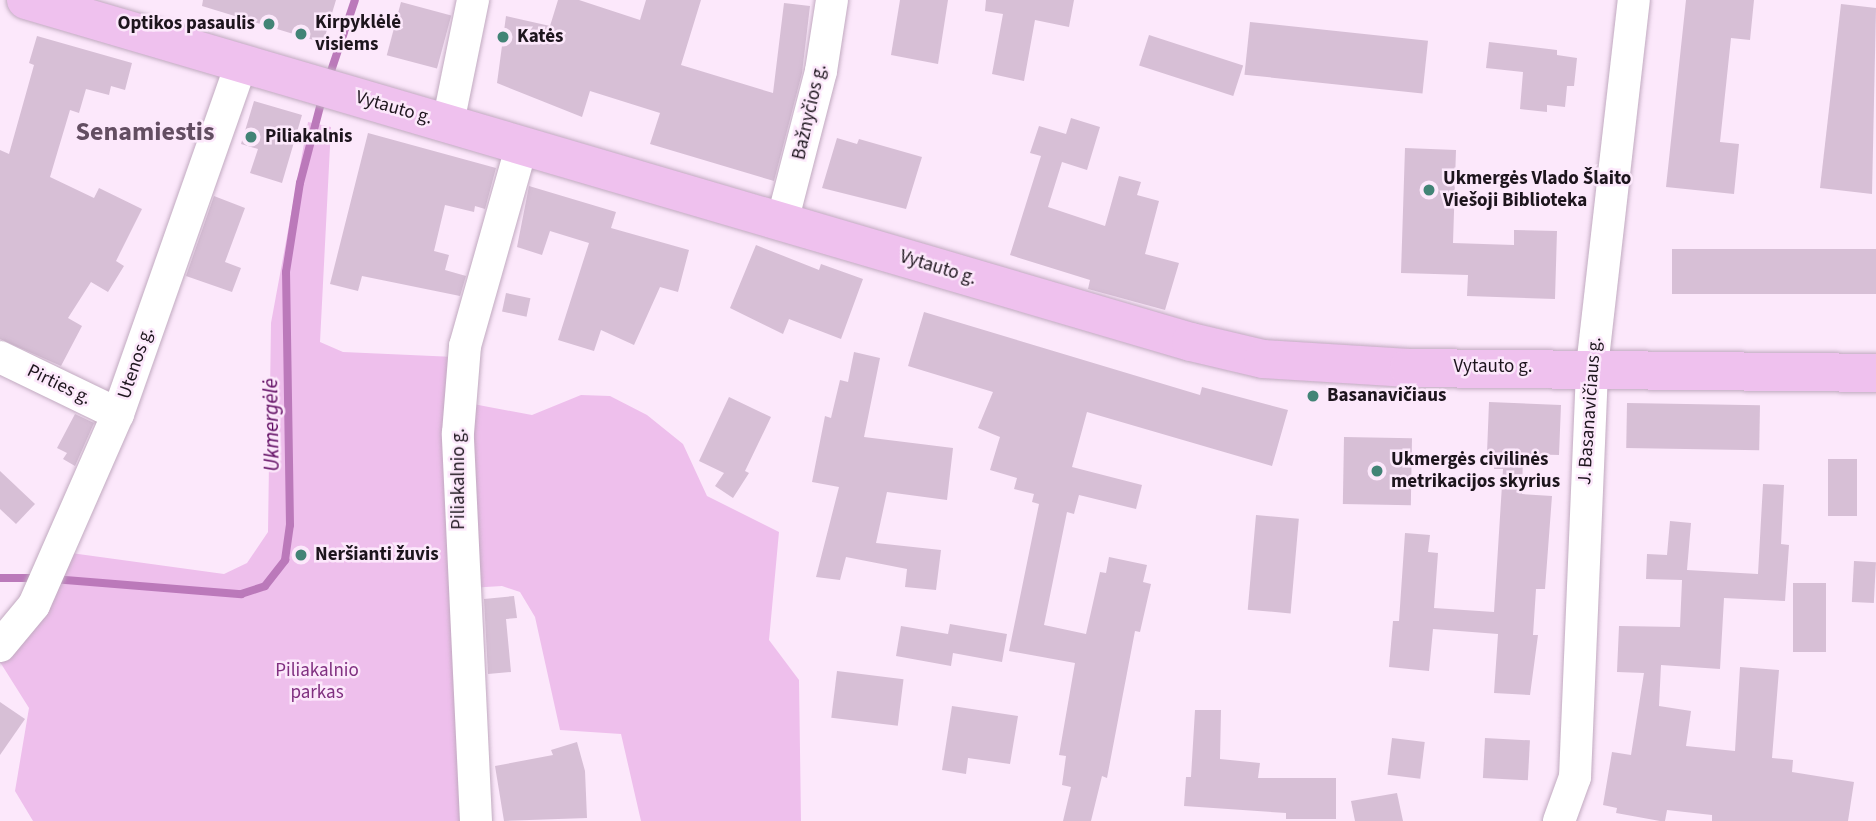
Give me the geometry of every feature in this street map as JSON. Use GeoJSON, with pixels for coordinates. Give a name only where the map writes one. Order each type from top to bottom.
{"type":"FeatureCollection","features":[{"type":"Feature","properties":{"kind":"main road","name":"Vytauto g."},"geometry":{"type":"LineString","coordinates":[[26,0],[782,222],[1262,359],[1409,368],[1592,367],[1876,373]]}},
{"type":"Feature","properties":{"kind":"street"},"geometry":{"type":"LineString","coordinates":[[448,123],[473,0]]}},
{"type":"Feature","properties":{"kind":"street","name":"Bažnyčios g."},"geometry":{"type":"LineString","coordinates":[[782,222],[821,71],[832,0]]}},
{"type":"Feature","properties":{"kind":"street","name":"J. Basanavičiaus g."},"geometry":{"type":"LineString","coordinates":[[1559,821],[1575,776],[1592,367],[1634,0]]}},
{"type":"Feature","properties":{"kind":"street","name":"Utenos g."},"geometry":{"type":"LineString","coordinates":[[0,646],[37,599],[118,414],[242,64]]}},
{"type":"Feature","properties":{"kind":"street","name":"Piliakalnio g."},"geometry":{"type":"LineString","coordinates":[[476,821],[458,433],[465,346],[522,145]]}},
{"type":"Feature","properties":{"kind":"street","name":"Pirties g."},"geometry":{"type":"LineString","coordinates":[[0,357],[118,414]]}},
{"type":"Feature","properties":{"kind":"green space","name":"Piliakalnio parkas"},"geometry":{"type":"Polygon","coordinates":[[[308,122],[331,127],[320,342],[343,352],[455,357],[452,400],[532,415],[581,395],[610,396],[647,415],[683,444],[707,496],[779,532],[769,640],[799,680],[801,821],[641,821],[621,734],[560,730],[535,617],[520,592],[502,586],[453,589],[463,821],[33,821],[15,791],[29,708],[0,662],[43,606],[71,553],[224,574],[247,563],[268,532],[271,323],[308,122]]]}},
{"type":"Feature","properties":{"kind":"building"},"geometry":{"type":"Polygon","coordinates":[[[203,0],[336,0],[323,43],[202,6],[203,0]]]}},
{"type":"Feature","properties":{"kind":"building"},"geometry":{"type":"Polygon","coordinates":[[[558,0],[579,0],[640,20],[646,0],[701,0],[681,65],[773,93],[784,3],[810,6],[802,73],[774,181],[650,144],[660,113],[590,91],[582,117],[497,83],[506,16],[550,26],[558,0]]]}},
{"type":"Feature","properties":{"kind":"building"},"geometry":{"type":"Polygon","coordinates":[[[900,0],[948,0],[938,64],[891,55],[900,0]]]}},
{"type":"Feature","properties":{"kind":"building"},"geometry":{"type":"Polygon","coordinates":[[[986,0],[1074,0],[1069,27],[1035,20],[1024,81],[992,74],[1003,14],[985,11],[986,0]]]}},
{"type":"Feature","properties":{"kind":"building"},"geometry":{"type":"Polygon","coordinates":[[[1686,0],[1754,0],[1750,40],[1731,38],[1720,142],[1739,144],[1734,194],[1666,187],[1686,0]]]}},
{"type":"Feature","properties":{"kind":"building"},"geometry":{"type":"Polygon","coordinates":[[[401,2],[451,15],[437,69],[387,55],[401,2]]]}},
{"type":"Feature","properties":{"kind":"building"},"geometry":{"type":"Polygon","coordinates":[[[1841,4],[1876,8],[1872,194],[1820,188],[1841,4]]]}},
{"type":"Feature","properties":{"kind":"building"},"geometry":{"type":"Polygon","coordinates":[[[1250,22],[1428,41],[1422,93],[1244,75],[1250,22]]]}},
{"type":"Feature","properties":{"kind":"building"},"geometry":{"type":"Polygon","coordinates":[[[1149,35],[1243,66],[1233,96],[1139,65],[1149,35]]]}},
{"type":"Feature","properties":{"kind":"building"},"geometry":{"type":"Polygon","coordinates":[[[37,36],[132,63],[125,90],[111,86],[109,95],[86,89],[79,113],[70,110],[50,177],[94,198],[99,188],[142,209],[116,261],[124,266],[108,292],[91,282],[68,318],[82,326],[61,366],[0,339],[0,150],[9,154],[34,65],[29,63],[37,36]]]}},
{"type":"Feature","properties":{"kind":"building"},"geometry":{"type":"Polygon","coordinates":[[[1489,42],[1557,50],[1557,55],[1577,58],[1574,86],[1567,86],[1565,107],[1547,105],[1547,112],[1520,109],[1523,72],[1486,68],[1489,42]]]}},
{"type":"Feature","properties":{"kind":"building"},"geometry":{"type":"Polygon","coordinates":[[[254,101],[302,115],[282,183],[250,173],[258,149],[241,144],[254,101]]]}},
{"type":"Feature","properties":{"kind":"building"},"geometry":{"type":"Polygon","coordinates":[[[1071,118],[1100,127],[1087,170],[1062,162],[1048,207],[1105,226],[1119,176],[1141,182],[1137,195],[1159,201],[1145,254],[1179,263],[1165,310],[1088,289],[1090,280],[1010,255],[1041,156],[1030,153],[1039,126],[1066,134],[1071,118]]]}},
{"type":"Feature","properties":{"kind":"building"},"geometry":{"type":"Polygon","coordinates":[[[368,133],[496,168],[485,209],[475,206],[474,212],[445,205],[434,251],[449,255],[445,270],[466,276],[460,296],[362,276],[358,291],[330,284],[368,133]]]}},
{"type":"Feature","properties":{"kind":"building"},"geometry":{"type":"Polygon","coordinates":[[[837,138],[857,144],[859,139],[922,157],[906,209],[822,188],[837,138]]]}},
{"type":"Feature","properties":{"kind":"building","name":"Ukmergės Vlado Šlaito Viešoji Biblioteka"},"geometry":{"type":"Polygon","coordinates":[[[1405,148],[1456,150],[1453,243],[1514,245],[1514,230],[1557,231],[1555,299],[1467,296],[1468,275],[1401,273],[1405,148]]]}},
{"type":"Feature","properties":{"kind":"building"},"geometry":{"type":"Polygon","coordinates":[[[529,186],[616,212],[611,228],[689,250],[678,292],[660,287],[634,345],[601,330],[594,351],[558,340],[589,243],[550,231],[542,255],[517,247],[529,186]]]}},
{"type":"Feature","properties":{"kind":"building"},"geometry":{"type":"Polygon","coordinates":[[[214,196],[245,208],[225,262],[241,268],[232,292],[186,276],[214,196]]]}},
{"type":"Feature","properties":{"kind":"building"},"geometry":{"type":"Polygon","coordinates":[[[756,245],[819,270],[821,264],[863,279],[841,339],[789,319],[783,334],[730,308],[756,245]]]}},
{"type":"Feature","properties":{"kind":"building"},"geometry":{"type":"Polygon","coordinates":[[[1672,249],[1876,249],[1876,294],[1672,294],[1672,249]]]}},
{"type":"Feature","properties":{"kind":"building"},"geometry":{"type":"Polygon","coordinates":[[[506,293],[530,298],[527,317],[502,312],[506,293]]]}},
{"type":"Feature","properties":{"kind":"building"},"geometry":{"type":"Polygon","coordinates":[[[924,312],[1200,395],[1202,387],[1288,410],[1272,466],[1087,412],[1072,467],[1142,485],[1136,509],[1079,495],[1074,514],[1067,512],[1044,625],[1086,634],[1100,572],[1106,573],[1109,557],[1147,565],[1143,582],[1151,584],[1140,632],[1135,631],[1107,778],[1102,776],[1091,821],[1063,821],[1071,787],[1062,785],[1066,756],[1059,755],[1075,663],[1009,651],[1039,504],[1032,502],[1034,494],[1014,489],[1017,478],[990,470],[1000,437],[978,428],[993,392],[908,366],[924,312]]]}},
{"type":"Feature","properties":{"kind":"building"},"geometry":{"type":"Polygon","coordinates":[[[854,352],[880,358],[864,437],[953,448],[947,500],[887,492],[876,543],[941,550],[936,590],[905,587],[907,569],[846,557],[840,580],[816,577],[839,487],[812,482],[825,416],[831,418],[840,380],[848,382],[854,352]]]}},
{"type":"Feature","properties":{"kind":"building"},"geometry":{"type":"Polygon","coordinates":[[[729,397],[771,417],[745,471],[749,473],[733,498],[715,486],[724,473],[699,461],[729,397]]]}},
{"type":"Feature","properties":{"kind":"building"},"geometry":{"type":"Polygon","coordinates":[[[1489,402],[1561,405],[1559,455],[1523,454],[1522,494],[1552,496],[1545,589],[1536,589],[1533,635],[1538,635],[1530,695],[1494,693],[1498,634],[1433,629],[1429,671],[1389,667],[1393,621],[1399,621],[1405,533],[1430,535],[1428,552],[1438,553],[1434,608],[1494,612],[1503,469],[1494,469],[1494,453],[1487,453],[1489,402]]]}},
{"type":"Feature","properties":{"kind":"building"},"geometry":{"type":"Polygon","coordinates":[[[1627,403],[1760,405],[1759,450],[1626,448],[1627,403]]]}},
{"type":"Feature","properties":{"kind":"building"},"geometry":{"type":"Polygon","coordinates":[[[75,414],[94,423],[75,466],[63,459],[67,453],[57,448],[75,414]]]}},
{"type":"Feature","properties":{"kind":"building","name":"Ukmergės civilinės metrikacijos skyrius"},"geometry":{"type":"Polygon","coordinates":[[[1344,437],[1412,438],[1411,505],[1343,504],[1344,437]]]}},
{"type":"Feature","properties":{"kind":"building"},"geometry":{"type":"Polygon","coordinates":[[[1828,459],[1857,459],[1857,516],[1828,516],[1828,459]]]}},
{"type":"Feature","properties":{"kind":"building"},"geometry":{"type":"Polygon","coordinates":[[[0,471],[35,504],[16,524],[0,509],[0,471]]]}},
{"type":"Feature","properties":{"kind":"building"},"geometry":{"type":"Polygon","coordinates":[[[1763,484],[1784,485],[1781,544],[1789,545],[1785,601],[1724,598],[1720,669],[1661,665],[1659,706],[1691,711],[1686,746],[1735,751],[1740,667],[1779,670],[1772,758],[1793,760],[1792,772],[1854,782],[1848,821],[1712,821],[1712,815],[1667,810],[1665,821],[1660,821],[1616,813],[1617,808],[1603,805],[1612,752],[1631,755],[1644,673],[1617,672],[1619,626],[1680,627],[1682,580],[1646,579],[1647,554],[1667,555],[1670,521],[1691,523],[1687,570],[1758,574],[1763,484]]]}},
{"type":"Feature","properties":{"kind":"building"},"geometry":{"type":"Polygon","coordinates":[[[1256,515],[1299,519],[1291,613],[1248,610],[1256,515]]]}},
{"type":"Feature","properties":{"kind":"building"},"geometry":{"type":"Polygon","coordinates":[[[1854,561],[1876,562],[1874,603],[1852,602],[1854,561]]]}},
{"type":"Feature","properties":{"kind":"building"},"geometry":{"type":"Polygon","coordinates":[[[1793,583],[1826,583],[1826,652],[1793,652],[1793,583]]]}},
{"type":"Feature","properties":{"kind":"building"},"geometry":{"type":"Polygon","coordinates":[[[514,596],[517,618],[506,619],[511,672],[488,674],[484,599],[514,596]]]}},
{"type":"Feature","properties":{"kind":"building"},"geometry":{"type":"Polygon","coordinates":[[[950,624],[1007,634],[1002,662],[953,653],[951,666],[896,656],[901,626],[948,634],[950,624]]]}},
{"type":"Feature","properties":{"kind":"building"},"geometry":{"type":"Polygon","coordinates":[[[837,671],[904,679],[898,726],[831,718],[837,671]]]}},
{"type":"Feature","properties":{"kind":"building"},"geometry":{"type":"Polygon","coordinates":[[[0,702],[25,719],[0,755],[0,702]]]}},
{"type":"Feature","properties":{"kind":"building"},"geometry":{"type":"Polygon","coordinates":[[[952,706],[1018,716],[1010,764],[968,758],[966,774],[942,770],[952,706]]]}},
{"type":"Feature","properties":{"kind":"building"},"geometry":{"type":"Polygon","coordinates":[[[1195,710],[1221,710],[1220,759],[1260,763],[1258,778],[1336,778],[1336,819],[1286,819],[1286,813],[1184,806],[1186,777],[1191,777],[1195,710]]]}},
{"type":"Feature","properties":{"kind":"building"},"geometry":{"type":"Polygon","coordinates":[[[1392,738],[1425,742],[1420,779],[1387,775],[1392,738]]]}},
{"type":"Feature","properties":{"kind":"building"},"geometry":{"type":"Polygon","coordinates":[[[1485,738],[1530,740],[1528,780],[1483,778],[1485,738]]]}},
{"type":"Feature","properties":{"kind":"building"},"geometry":{"type":"Polygon","coordinates":[[[577,742],[585,771],[587,818],[504,821],[495,766],[553,755],[551,750],[577,742]]]}},
{"type":"Feature","properties":{"kind":"building"},"geometry":{"type":"Polygon","coordinates":[[[1397,793],[1403,821],[1355,821],[1351,801],[1397,793]]]}},
{"type":"Feature","properties":{"kind":"waterway","name":"Ukmergėlė"},"geometry":{"type":"LineString","coordinates":[[328,80],[355,0]]}},
{"type":"Feature","properties":{"kind":"waterway","name":"Ukmergėlė"},"geometry":{"type":"LineString","coordinates":[[53,579],[241,594],[265,586],[285,560],[290,525],[286,272],[300,183],[322,99]]}},
{"type":"Feature","properties":{"kind":"waterway","name":"Ukmergėlė"},"geometry":{"type":"LineString","coordinates":[[0,578],[37,578]]}},
{"type":"Feature","properties":{"kind":"place","name":"Optikos pasaulis"},"geometry":{"type":"Point","coordinates":[269,24]}},
{"type":"Feature","properties":{"kind":"place","name":"Kirpyklėlė visiems"},"geometry":{"type":"Point","coordinates":[301,34]}},
{"type":"Feature","properties":{"kind":"place","name":"Katės"},"geometry":{"type":"Point","coordinates":[503,37]}},
{"type":"Feature","properties":{"kind":"place","name":"Piliakalnis"},"geometry":{"type":"Point","coordinates":[251,137]}},
{"type":"Feature","properties":{"kind":"place","name":"Ukmergės Vlado Šlaito Viešoji Biblioteka"},"geometry":{"type":"Point","coordinates":[1429,190]}},
{"type":"Feature","properties":{"kind":"place","name":"Basanavičiaus"},"geometry":{"type":"Point","coordinates":[1313,396]}},
{"type":"Feature","properties":{"kind":"place","name":"Ukmergės civilinės metrikacijos skyrius"},"geometry":{"type":"Point","coordinates":[1377,471]}},
{"type":"Feature","properties":{"kind":"place","name":"Neršianti žuvis"},"geometry":{"type":"Point","coordinates":[301,555]}},
{"type":"Feature","properties":{"kind":"district","name":"Senamiestis"},"geometry":{"type":"Point","coordinates":[145,132]}}]}
